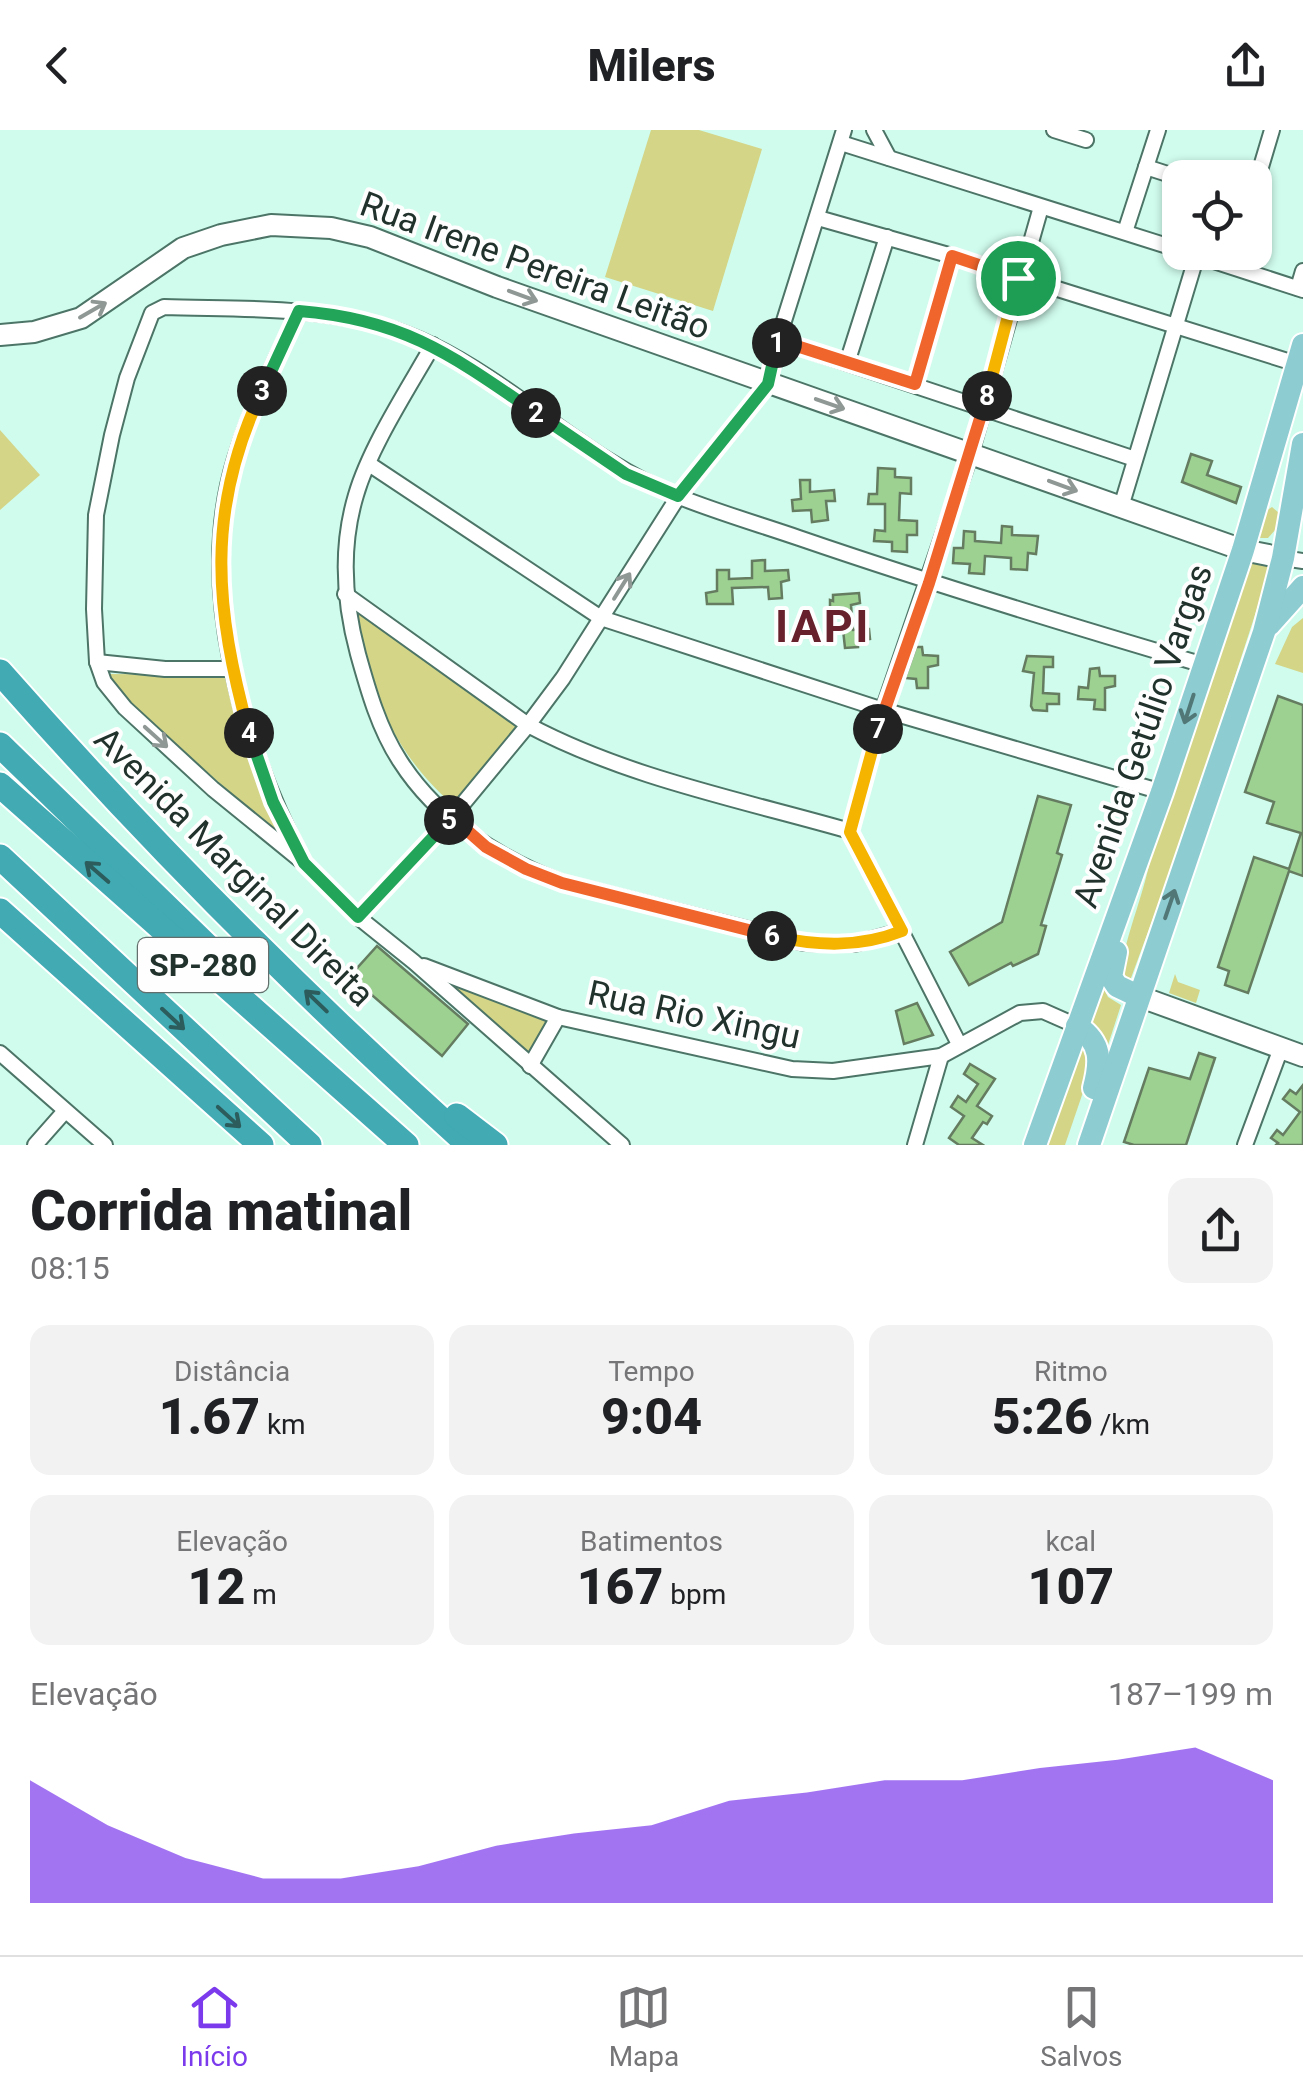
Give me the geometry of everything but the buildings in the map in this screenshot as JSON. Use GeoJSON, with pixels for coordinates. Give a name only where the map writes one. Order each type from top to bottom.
{"type":"FeatureCollection","features":[{"type":"Feature","properties":{"kind":"highway","name":"Avenida Marginal Direita"},"geometry":{"type":"LineString","coordinates":[[0,672],[172,859],[386,1070],[469,1145]]}},
{"type":"Feature","properties":{"kind":"highway"},"geometry":{"type":"LineString","coordinates":[[0,745],[324,1056],[352,1097]]}},
{"type":"Feature","properties":{"kind":"highway","name":"SP-280"},"geometry":{"type":"LineString","coordinates":[[0,785],[406,1145]]}},
{"type":"Feature","properties":{"kind":"highway","name":"SP-280"},"geometry":{"type":"LineString","coordinates":[[0,857],[309,1145]]}},
{"type":"Feature","properties":{"kind":"highway"},"geometry":{"type":"LineString","coordinates":[[0,911],[261,1145]]}},
{"type":"Feature","properties":{"kind":"highway"},"geometry":{"type":"LineString","coordinates":[[386,1070],[450,1110],[495,1145]]}},
{"type":"Feature","properties":{"kind":"main road","name":"Avenida Getúlio Vargas"},"geometry":{"type":"LineString","coordinates":[[1035,1145],[1162,792],[1243,550],[1300,355]]}},
{"type":"Feature","properties":{"kind":"main road"},"geometry":{"type":"LineString","coordinates":[[1089,1145],[1264,632],[1293,560],[1303,444]]}},
{"type":"Feature","properties":{"kind":"main road"},"geometry":{"type":"LineString","coordinates":[[1255,508],[1298,496]]}},
{"type":"Feature","properties":{"kind":"main road"},"geometry":{"type":"LineString","coordinates":[[1264,632],[1303,586]]}},
{"type":"Feature","properties":{"kind":"main road"},"geometry":{"type":"LineString","coordinates":[[1122,905],[1125,920],[1111,976],[1117,986],[1138,996]]}},
{"type":"Feature","properties":{"kind":"main road"},"geometry":{"type":"LineString","coordinates":[[1078,1026],[1092,1038],[1100,1059],[1078,1145]]}},
{"type":"Feature","properties":{"kind":"street"},"geometry":{"type":"LineString","coordinates":[[874,130],[890,158]]}},
{"type":"Feature","properties":{"kind":"street"},"geometry":{"type":"LineString","coordinates":[[1054,130],[1086,140]]}},
{"type":"Feature","properties":{"kind":"street"},"geometry":{"type":"LineString","coordinates":[[1125,232],[1158,130]]}},
{"type":"Feature","properties":{"kind":"street"},"geometry":{"type":"LineString","coordinates":[[1261,160],[1268,131]]}},
{"type":"Feature","properties":{"kind":"street"},"geometry":{"type":"LineString","coordinates":[[358,917],[452,817],[528,724],[678,496],[768,384],[778,340],[843,137],[890,158],[1162,244]]}},
{"type":"Feature","properties":{"kind":"street"},"geometry":{"type":"LineString","coordinates":[[1146,167],[1162,172]]}},
{"type":"Feature","properties":{"kind":"street"},"geometry":{"type":"LineString","coordinates":[[959,1044],[850,832],[883,710],[971,453],[1041,207]]}},
{"type":"Feature","properties":{"kind":"street"},"geometry":{"type":"LineString","coordinates":[[818,218],[952,256],[1175,328],[1300,355]]}},
{"type":"Feature","properties":{"kind":"street","name":"Rua Irene Pereira Leitão"},"geometry":{"type":"LineString","coordinates":[[0,335],[34,332],[81,318],[183,248],[220,235],[271,225],[316,227],[370,237],[768,384],[1243,550],[1293,560]]}},
{"type":"Feature","properties":{"kind":"street"},"geometry":{"type":"LineString","coordinates":[[847,362],[887,237]]}},
{"type":"Feature","properties":{"kind":"street"},"geometry":{"type":"LineString","coordinates":[[915,384],[952,256]]}},
{"type":"Feature","properties":{"kind":"street"},"geometry":{"type":"LineString","coordinates":[[1121,507],[1189,270]]}},
{"type":"Feature","properties":{"kind":"street"},"geometry":{"type":"LineString","coordinates":[[1258,270],[1300,289],[1303,271]]}},
{"type":"Feature","properties":{"kind":"street"},"geometry":{"type":"LineString","coordinates":[[622,1145],[358,917],[304,863],[213,789],[125,708],[104,682],[97,662],[94,609],[96,515],[103,469],[127,378],[152,312],[164,306],[299,311],[336,314],[387,326],[433,345],[626,474],[678,496],[929,583],[1204,665]]}},
{"type":"Feature","properties":{"kind":"street"},"geometry":{"type":"LineString","coordinates":[[299,311],[249,418],[234,462],[223,515],[220,582],[234,669],[254,754],[304,863]]}},
{"type":"Feature","properties":{"kind":"street"},"geometry":{"type":"LineString","coordinates":[[778,340],[1135,459]]}},
{"type":"Feature","properties":{"kind":"street"},"geometry":{"type":"LineString","coordinates":[[433,345],[369,464],[356,494],[348,535],[345,594],[354,637],[380,722],[400,762],[425,792],[486,847],[562,883],[804,943],[854,944],[902,931]]}},
{"type":"Feature","properties":{"kind":"street"},"geometry":{"type":"LineString","coordinates":[[369,464],[601,618],[883,710],[1162,792]]}},
{"type":"Feature","properties":{"kind":"street"},"geometry":{"type":"LineString","coordinates":[[345,594],[528,724],[607,761],[850,832]]}},
{"type":"Feature","properties":{"kind":"street"},"geometry":{"type":"LineString","coordinates":[[97,662],[164,670],[234,669]]}},
{"type":"Feature","properties":{"kind":"street","name":"Rua Rio Xingu"},"geometry":{"type":"LineString","coordinates":[[414,962],[558,1017],[792,1069],[833,1071],[941,1056],[1020,1013],[1044,1012],[1078,1026]]}},
{"type":"Feature","properties":{"kind":"street"},"geometry":{"type":"LineString","coordinates":[[1138,996],[1303,1056]]}},
{"type":"Feature","properties":{"kind":"street"},"geometry":{"type":"LineString","coordinates":[[530,1066],[558,1017]]}},
{"type":"Feature","properties":{"kind":"street"},"geometry":{"type":"LineString","coordinates":[[1245,1145],[1281,1048]]}},
{"type":"Feature","properties":{"kind":"street"},"geometry":{"type":"LineString","coordinates":[[0,1053],[105,1145]]}},
{"type":"Feature","properties":{"kind":"street"},"geometry":{"type":"LineString","coordinates":[[914,1145],[941,1056]]}},
{"type":"Feature","properties":{"kind":"street"},"geometry":{"type":"LineString","coordinates":[[35,1145],[65,1110]]}},
{"type":"Feature","properties":{"kind":"green space"},"geometry":{"type":"Polygon","coordinates":[[[651,130],[699,130],[762,149],[713,311],[605,277],[651,130]]]}},
{"type":"Feature","properties":{"kind":"green space"},"geometry":{"type":"Polygon","coordinates":[[[0,430],[40,475],[0,510],[0,430]]]}},
{"type":"Feature","properties":{"kind":"green space"},"geometry":{"type":"Polygon","coordinates":[[[1272,507],[1279,513],[1276,529],[1268,538],[1255,538],[1261,514],[1272,507]]]}},
{"type":"Feature","properties":{"kind":"green space"},"geometry":{"type":"Polygon","coordinates":[[[1249,559],[1270,562],[1268,575],[1178,851],[1128,986],[1120,978],[1153,841],[1249,559]]]}},
{"type":"Feature","properties":{"kind":"green space"},"geometry":{"type":"Polygon","coordinates":[[[350,600],[521,725],[452,804],[410,758],[395,735],[374,686],[350,600]]]}},
{"type":"Feature","properties":{"kind":"green space"},"geometry":{"type":"Polygon","coordinates":[[[1303,618],[1303,673],[1275,664],[1292,627],[1303,618]]]}},
{"type":"Feature","properties":{"kind":"green space"},"geometry":{"type":"Polygon","coordinates":[[[107,674],[234,675],[250,751],[265,797],[292,847],[138,711],[107,674]]]}},
{"type":"Feature","properties":{"kind":"green space"},"geometry":{"type":"Polygon","coordinates":[[[1175,974],[1178,982],[1200,990],[1196,1003],[1169,993],[1175,974]]]}},
{"type":"Feature","properties":{"kind":"green space"},"geometry":{"type":"Polygon","coordinates":[[[450,984],[551,1020],[529,1055],[450,984]]]}},
{"type":"Feature","properties":{"kind":"green space"},"geometry":{"type":"Polygon","coordinates":[[[1102,985],[1108,997],[1121,1005],[1108,1045],[1099,1032],[1087,1025],[1102,985]]]}},
{"type":"Feature","properties":{"kind":"green space"},"geometry":{"type":"Polygon","coordinates":[[[1083,1046],[1094,1060],[1065,1145],[1039,1145],[1072,1054],[1083,1046]]]}},
{"type":"Feature","properties":{"kind":"district","name":"IAPI"},"geometry":{"type":"Point","coordinates":[823,626]}},
{"type":"Feature","properties":{"kind":"route"},"geometry":{"type":"LineString","coordinates":[[952,256],[1018,278],[971,453],[883,710],[850,832],[902,931],[854,944],[804,943],[745,930],[562,883],[486,847],[452,817],[358,917],[304,863],[254,754],[234,669],[220,582],[223,515],[234,462],[249,418],[299,311],[336,314],[387,326],[433,345],[626,474],[678,496],[768,384],[778,340],[915,384],[952,256]]}}]}
